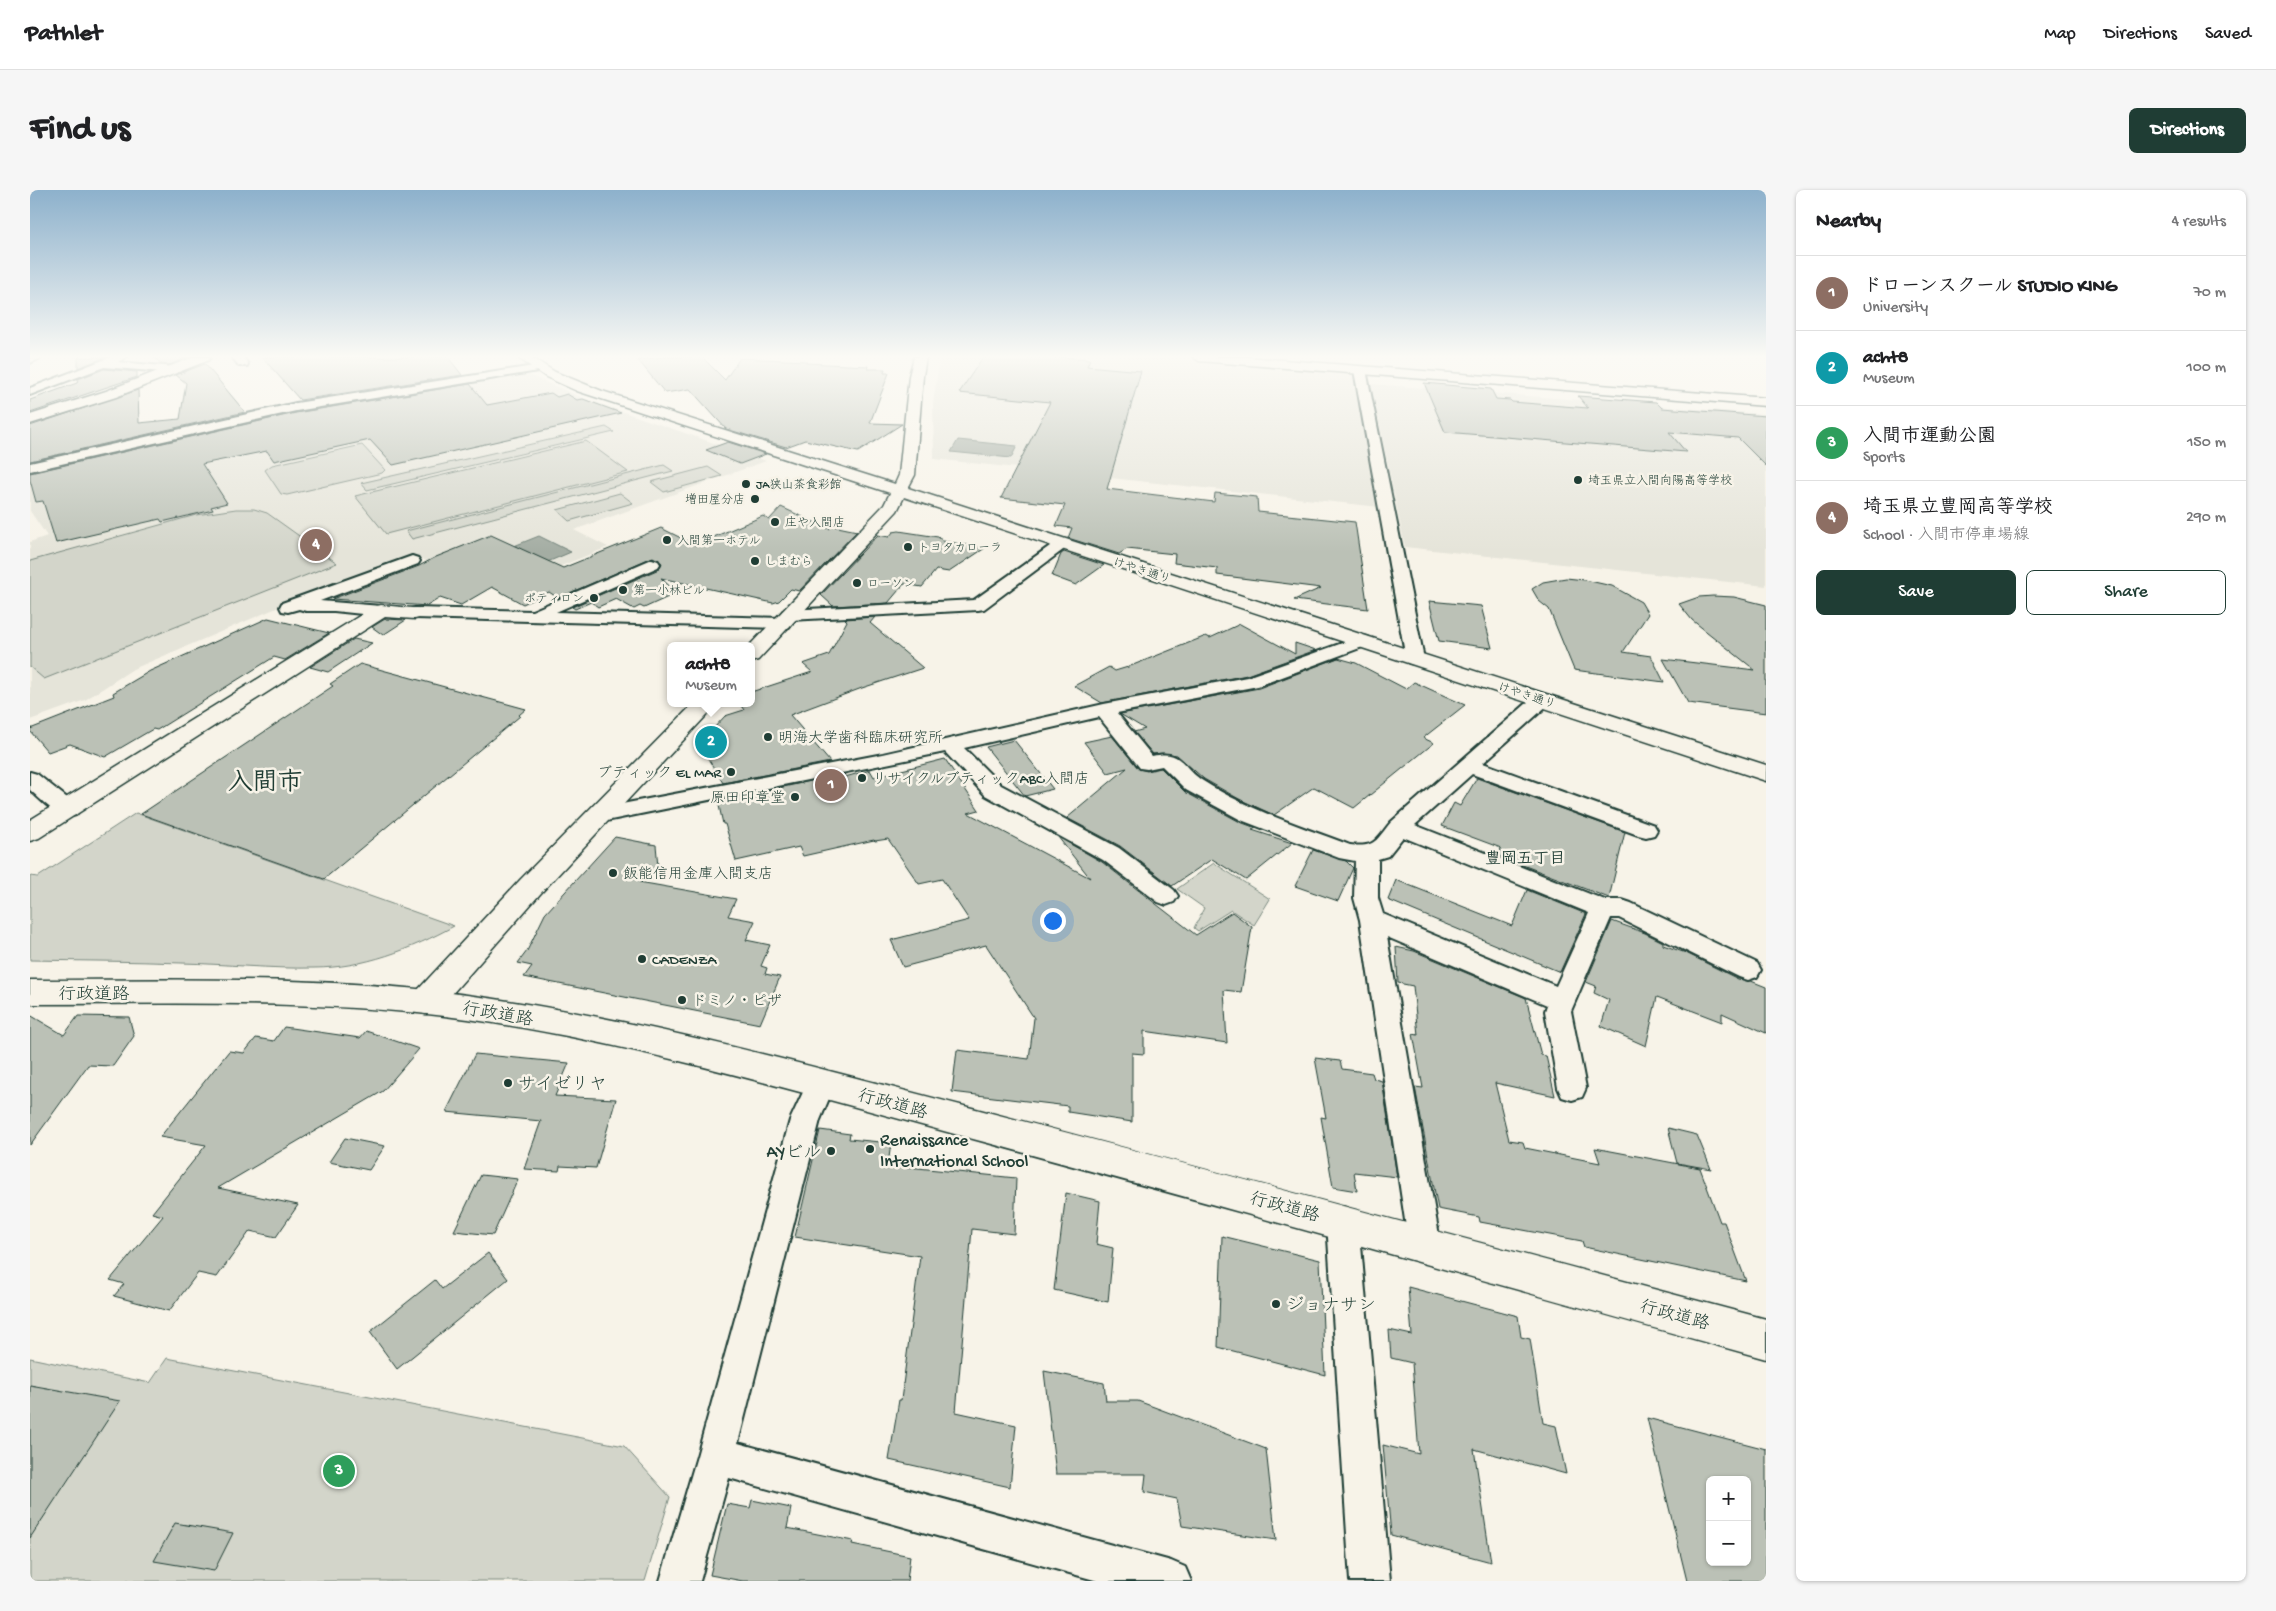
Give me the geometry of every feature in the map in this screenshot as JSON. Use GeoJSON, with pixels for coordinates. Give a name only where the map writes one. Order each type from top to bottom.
{"type":"FeatureCollection","features":[{"type":"Feature","properties":{"kind":"main road","name":"けやき通り"},"geometry":{"type":"LineString","coordinates":[[684,422],[1766,773]]}},
{"type":"Feature","properties":{"kind":"main road"},"geometry":{"type":"LineString","coordinates":[[755,652],[881,518],[900,491],[907,475],[910,459],[913,422]]}},
{"type":"Feature","properties":{"kind":"main road"},"geometry":{"type":"LineString","coordinates":[[30,832],[68,810],[381,611],[415,612]]}},
{"type":"Feature","properties":{"kind":"main road"},"geometry":{"type":"LineString","coordinates":[[426,1002],[530,888],[702,707]]}},
{"type":"Feature","properties":{"kind":"main road","name":"行政道路"},"geometry":{"type":"LineString","coordinates":[[30,992],[320,995],[426,1002],[509,1014],[596,1031],[694,1052],[821,1084],[1343,1222],[1424,1247],[1766,1339]]}},
{"type":"Feature","properties":{"kind":"street"},"geometry":{"type":"LineString","coordinates":[[30,467],[230,422]]}},
{"type":"Feature","properties":{"kind":"street"},"geometry":{"type":"LineString","coordinates":[[1370,422],[1415,659]]}},
{"type":"Feature","properties":{"kind":"street"},"geometry":{"type":"LineString","coordinates":[[415,612],[533,616],[786,619],[978,605],[1062,544]]}},
{"type":"Feature","properties":{"kind":"street"},"geometry":{"type":"LineString","coordinates":[[381,611],[334,606],[288,607],[412,561]]}},
{"type":"Feature","properties":{"kind":"street"},"geometry":{"type":"LineString","coordinates":[[533,616],[652,564]]}},
{"type":"Feature","properties":{"kind":"street"},"geometry":{"type":"LineString","coordinates":[[601,815],[951,746],[1104,710],[1251,682],[1362,641]]}},
{"type":"Feature","properties":{"kind":"street"},"geometry":{"type":"LineString","coordinates":[[1104,710],[1147,763],[1166,759],[1194,785],[1249,815],[1347,852],[1367,855],[1380,850],[1399,827],[1542,700]]}},
{"type":"Feature","properties":{"kind":"street"},"geometry":{"type":"LineString","coordinates":[[951,746],[993,790],[1111,854],[1166,896]]}},
{"type":"Feature","properties":{"kind":"street"},"geometry":{"type":"LineString","coordinates":[[1468,765],[1646,830]]}},
{"type":"Feature","properties":{"kind":"street"},"geometry":{"type":"LineString","coordinates":[[30,779],[68,810]]}},
{"type":"Feature","properties":{"kind":"street"},"geometry":{"type":"LineString","coordinates":[[1399,827],[1603,909],[1622,909],[1748,970]]}},
{"type":"Feature","properties":{"kind":"street"},"geometry":{"type":"LineString","coordinates":[[1367,855],[1366,898],[1372,920],[1424,1247]]}},
{"type":"Feature","properties":{"kind":"street"},"geometry":{"type":"LineString","coordinates":[[1572,1088],[1558,1011],[1603,909]]}},
{"type":"Feature","properties":{"kind":"street"},"geometry":{"type":"LineString","coordinates":[[1372,920],[1563,1000]]}},
{"type":"Feature","properties":{"kind":"street"},"geometry":{"type":"LineString","coordinates":[[680,1581],[716,1456],[805,1120],[821,1084]]}},
{"type":"Feature","properties":{"kind":"street"},"geometry":{"type":"LineString","coordinates":[[1343,1222],[1370,1581]]}},
{"type":"Feature","properties":{"kind":"street"},"geometry":{"type":"LineString","coordinates":[[716,1456],[1171,1581]]}},
{"type":"Feature","properties":{"kind":"shaded area"},"geometry":{"type":"Polygon","coordinates":[[[236,422],[652,422],[766,461],[574,530],[608,547],[499,591],[448,573],[419,557],[279,607],[133,669],[85,700],[30,720],[30,542],[47,536],[30,511],[30,470],[236,422]]]}},
{"type":"Feature","properties":{"kind":"shaded area"},"geometry":{"type":"Polygon","coordinates":[[[933,422],[1364,422],[1380,507],[934,459],[933,422]]]}},
{"type":"Feature","properties":{"kind":"shaded area","name":"埼玉県立入間向陽高等学校"},"geometry":{"type":"Polygon","coordinates":[[[1379,422],[1766,422],[1766,586],[1405,547],[1379,422]]]}},
{"type":"Feature","properties":{"kind":"shaded area"},"geometry":{"type":"Polygon","coordinates":[[[606,427],[614,432],[367,490],[361,483],[606,427]]]}},
{"type":"Feature","properties":{"kind":"shaded area"},"geometry":{"type":"Polygon","coordinates":[[[958,440],[1017,446],[1011,458],[951,452],[958,440]]]}},
{"type":"Feature","properties":{"kind":"shaded area"},"geometry":{"type":"Polygon","coordinates":[[[586,441],[628,472],[386,534],[355,496],[586,441]]]}},
{"type":"Feature","properties":{"kind":"shaded area"},"geometry":{"type":"Polygon","coordinates":[[[362,445],[385,470],[382,473],[287,495],[281,494],[265,470],[272,465],[362,445]]]}},
{"type":"Feature","properties":{"kind":"shaded area"},"geometry":{"type":"Polygon","coordinates":[[[664,465],[673,471],[412,539],[406,531],[664,465]]]}},
{"type":"Feature","properties":{"kind":"shaded area"},"geometry":{"type":"Polygon","coordinates":[[[708,467],[722,476],[664,492],[651,482],[708,467]]]}},
{"type":"Feature","properties":{"kind":"shaded area"},"geometry":{"type":"Polygon","coordinates":[[[620,493],[633,503],[569,521],[557,510],[620,493]]]}},
{"type":"Feature","properties":{"kind":"shaded area"},"geometry":{"type":"Polygon","coordinates":[[[236,509],[254,509],[267,513],[337,563],[44,679],[30,667],[30,561],[196,515],[236,509]]]}},
{"type":"Feature","properties":{"kind":"shaded area"},"geometry":{"type":"Polygon","coordinates":[[[539,536],[571,552],[505,580],[474,562],[539,536]]]}},
{"type":"Feature","properties":{"kind":"shaded area"},"geometry":{"type":"Polygon","coordinates":[[[136,813],[454,926],[387,956],[351,965],[332,967],[281,968],[163,962],[30,960],[30,876],[38,877],[136,813]]]}},
{"type":"Feature","properties":{"kind":"shaded area"},"geometry":{"type":"Polygon","coordinates":[[[1214,863],[1270,899],[1254,925],[1231,910],[1198,931],[1194,928],[1204,908],[1177,889],[1214,863]]]}},
{"type":"Feature","properties":{"kind":"shaded area"},"geometry":{"type":"Polygon","coordinates":[[[30,1358],[150,1383],[167,1358],[624,1446],[670,1497],[645,1581],[30,1581],[30,1358]]]}},
{"type":"Feature","properties":{"kind":"building"},"geometry":{"type":"Polygon","coordinates":[[[42,422],[202,422],[30,461],[30,426],[42,422]]]}},
{"type":"Feature","properties":{"kind":"building"},"geometry":{"type":"Polygon","coordinates":[[[256,422],[582,422],[393,465],[370,440],[274,461],[267,451],[202,464],[227,503],[211,507],[213,510],[162,522],[160,519],[56,543],[43,501],[36,502],[30,473],[256,422]]]}},
{"type":"Feature","properties":{"kind":"building"},"geometry":{"type":"Polygon","coordinates":[[[720,422],[870,422],[902,424],[858,452],[805,440],[786,447],[726,429],[720,422]]]}},
{"type":"Feature","properties":{"kind":"building"},"geometry":{"type":"Polygon","coordinates":[[[1040,422],[1126,422],[1107,489],[1214,502],[1215,493],[1257,497],[1258,512],[1355,522],[1368,609],[1294,600],[1321,588],[1217,575],[1217,568],[1174,563],[1175,554],[1127,549],[1119,554],[1068,538],[1072,528],[1056,526],[1065,505],[1001,498],[1040,422]]]}},
{"type":"Feature","properties":{"kind":"building"},"geometry":{"type":"Polygon","coordinates":[[[1441,422],[1766,422],[1766,466],[1738,438],[1669,432],[1686,452],[1445,432],[1441,422]]]}},
{"type":"Feature","properties":{"kind":"building"},"geometry":{"type":"Polygon","coordinates":[[[728,442],[766,454],[740,464],[706,450],[728,442]]]}},
{"type":"Feature","properties":{"kind":"building"},"geometry":{"type":"Polygon","coordinates":[[[781,507],[829,529],[833,526],[857,531],[799,591],[791,589],[779,601],[773,603],[661,578],[677,593],[644,608],[640,606],[634,609],[616,599],[598,607],[591,602],[575,609],[572,607],[659,569],[662,563],[653,557],[558,598],[549,592],[523,604],[492,587],[461,605],[440,598],[427,606],[332,599],[419,566],[436,557],[491,535],[563,568],[661,528],[695,545],[763,516],[769,520],[781,507]]]}},
{"type":"Feature","properties":{"kind":"building"},"geometry":{"type":"Polygon","coordinates":[[[899,531],[938,537],[943,541],[985,548],[949,572],[936,570],[922,587],[904,584],[888,603],[833,606],[821,595],[878,535],[889,537],[893,532],[899,531]]]}},
{"type":"Feature","properties":{"kind":"building"},"geometry":{"type":"Polygon","coordinates":[[[1064,552],[1104,565],[1076,585],[1052,576],[1061,554],[1064,552]]]}},
{"type":"Feature","properties":{"kind":"building"},"geometry":{"type":"Polygon","coordinates":[[[1566,578],[1612,586],[1641,602],[1648,614],[1623,652],[1651,656],[1664,682],[1574,670],[1549,609],[1539,601],[1532,589],[1543,582],[1566,578]]]}},
{"type":"Feature","properties":{"kind":"building"},"geometry":{"type":"Polygon","coordinates":[[[1699,597],[1734,597],[1766,605],[1766,713],[1688,703],[1663,659],[1755,670],[1692,620],[1679,604],[1699,597]]]}},
{"type":"Feature","properties":{"kind":"building"},"geometry":{"type":"Polygon","coordinates":[[[1429,601],[1481,606],[1492,648],[1439,641],[1429,601]]]}},
{"type":"Feature","properties":{"kind":"building"},"geometry":{"type":"Polygon","coordinates":[[[875,617],[870,623],[923,668],[790,715],[830,762],[723,783],[699,744],[725,716],[744,710],[742,707],[755,707],[755,691],[812,672],[803,664],[829,655],[847,621],[845,619],[875,617]]]}},
{"type":"Feature","properties":{"kind":"building"},"geometry":{"type":"Polygon","coordinates":[[[268,618],[329,633],[285,660],[274,657],[157,730],[153,729],[105,757],[70,744],[48,752],[30,731],[30,729],[114,696],[113,693],[150,671],[268,618]]]}},
{"type":"Feature","properties":{"kind":"building"},"geometry":{"type":"Polygon","coordinates":[[[385,619],[406,620],[383,635],[372,627],[385,619]]]}},
{"type":"Feature","properties":{"kind":"building"},"geometry":{"type":"Polygon","coordinates":[[[1240,624],[1295,654],[1295,643],[1316,650],[1247,675],[1102,703],[1074,686],[1109,667],[1115,671],[1128,667],[1206,636],[1210,638],[1240,624]]]}},
{"type":"Feature","properties":{"kind":"building"},"geometry":{"type":"Polygon","coordinates":[[[354,639],[372,643],[328,672],[310,667],[354,639]]]}},
{"type":"Feature","properties":{"kind":"building"},"geometry":{"type":"Polygon","coordinates":[[[1338,658],[1356,663],[1406,689],[1414,682],[1465,705],[1423,738],[1434,743],[1354,808],[1314,787],[1274,815],[1239,799],[1204,779],[1177,755],[1153,754],[1134,732],[1145,729],[1120,714],[1259,688],[1338,658]]]}},
{"type":"Feature","properties":{"kind":"building"},"geometry":{"type":"Polygon","coordinates":[[[360,664],[526,709],[324,879],[141,814],[333,686],[330,684],[360,664]]]}},
{"type":"Feature","properties":{"kind":"building"},"geometry":{"type":"Polygon","coordinates":[[[1112,736],[1139,769],[1147,771],[1161,768],[1185,792],[1240,822],[1256,828],[1252,830],[1292,843],[1246,880],[1212,859],[1172,886],[1120,846],[1067,818],[1127,768],[1108,773],[1084,742],[1112,736]]]}},
{"type":"Feature","properties":{"kind":"building"},"geometry":{"type":"Polygon","coordinates":[[[1014,740],[1053,789],[1025,796],[986,747],[1014,740]]]}},
{"type":"Feature","properties":{"kind":"building"},"geometry":{"type":"Polygon","coordinates":[[[945,759],[979,810],[968,813],[1090,878],[1058,837],[1102,862],[1196,935],[1232,912],[1252,927],[1241,992],[1224,990],[1227,1043],[1144,1031],[1144,1054],[1132,1053],[1132,1122],[1068,1112],[1068,1106],[952,1092],[957,1050],[1029,1059],[1034,1018],[986,945],[903,967],[891,940],[969,920],[942,879],[919,884],[888,839],[874,840],[803,856],[799,847],[736,861],[725,824],[723,824],[718,801],[844,774],[845,777],[870,770],[874,777],[945,759]]]}},
{"type":"Feature","properties":{"kind":"building"},"geometry":{"type":"Polygon","coordinates":[[[1477,778],[1625,832],[1609,898],[1499,856],[1501,848],[1442,826],[1454,803],[1460,806],[1477,778]]]}},
{"type":"Feature","properties":{"kind":"building","name":"CADENZA"},"geometry":{"type":"Polygon","coordinates":[[[615,837],[656,845],[659,878],[639,882],[736,899],[728,916],[755,921],[746,940],[770,945],[761,966],[767,968],[765,974],[780,977],[760,1024],[524,977],[532,966],[518,963],[527,951],[545,914],[615,837]]]}},
{"type":"Feature","properties":{"kind":"building"},"geometry":{"type":"Polygon","coordinates":[[[1313,850],[1346,861],[1353,868],[1338,901],[1295,886],[1313,850]]]}},
{"type":"Feature","properties":{"kind":"building"},"geometry":{"type":"Polygon","coordinates":[[[1396,880],[1512,926],[1527,890],[1586,914],[1560,972],[1388,900],[1396,880]]]}},
{"type":"Feature","properties":{"kind":"building"},"geometry":{"type":"Polygon","coordinates":[[[1612,921],[1645,933],[1663,942],[1663,945],[1686,953],[1738,979],[1751,981],[1766,987],[1766,1033],[1722,1013],[1722,1022],[1657,997],[1646,1046],[1601,1026],[1609,1000],[1594,993],[1596,986],[1586,982],[1612,921]]]}},
{"type":"Feature","properties":{"kind":"building"},"geometry":{"type":"Polygon","coordinates":[[[1396,947],[1414,951],[1526,998],[1541,1055],[1546,1056],[1555,1096],[1495,1083],[1509,1140],[1523,1142],[1525,1148],[1600,1163],[1595,1148],[1700,1168],[1720,1222],[1724,1222],[1746,1281],[1584,1247],[1582,1241],[1480,1222],[1479,1217],[1438,1209],[1415,1087],[1423,1088],[1413,1034],[1418,1035],[1413,986],[1398,983],[1396,947]]]}},
{"type":"Feature","properties":{"kind":"building"},"geometry":{"type":"Polygon","coordinates":[[[30,1015],[64,1035],[78,1016],[129,1017],[134,1036],[113,1066],[88,1065],[30,1145],[30,1015]]]}},
{"type":"Feature","properties":{"kind":"building"},"geometry":{"type":"Polygon","coordinates":[[[284,1027],[360,1038],[366,1031],[419,1049],[383,1091],[218,1188],[298,1205],[276,1237],[250,1231],[217,1277],[198,1273],[169,1311],[114,1296],[124,1284],[110,1280],[163,1216],[152,1213],[206,1145],[160,1137],[229,1051],[244,1053],[256,1038],[274,1041],[284,1027]]]}},
{"type":"Feature","properties":{"kind":"building"},"geometry":{"type":"Polygon","coordinates":[[[475,1054],[569,1063],[555,1096],[616,1099],[596,1168],[560,1166],[559,1171],[524,1169],[541,1121],[446,1112],[475,1054]]]}},
{"type":"Feature","properties":{"kind":"building"},"geometry":{"type":"Polygon","coordinates":[[[1315,1058],[1340,1061],[1342,1069],[1372,1073],[1374,1079],[1382,1081],[1397,1177],[1354,1172],[1357,1191],[1333,1187],[1321,1117],[1326,1118],[1315,1058]]]}},
{"type":"Feature","properties":{"kind":"building"},"geometry":{"type":"Polygon","coordinates":[[[1668,1128],[1697,1135],[1711,1169],[1677,1163],[1668,1128]]]}},
{"type":"Feature","properties":{"kind":"building"},"geometry":{"type":"Polygon","coordinates":[[[820,1130],[850,1134],[849,1139],[891,1143],[888,1165],[1016,1178],[1014,1234],[972,1229],[956,1412],[1016,1425],[1010,1487],[889,1460],[899,1400],[901,1400],[920,1256],[795,1237],[820,1130]]]}},
{"type":"Feature","properties":{"kind":"building"},"geometry":{"type":"Polygon","coordinates":[[[345,1138],[385,1146],[369,1170],[329,1162],[345,1138]]]}},
{"type":"Feature","properties":{"kind":"building"},"geometry":{"type":"Polygon","coordinates":[[[481,1175],[518,1179],[493,1235],[454,1231],[481,1175]]]}},
{"type":"Feature","properties":{"kind":"building"},"geometry":{"type":"Polygon","coordinates":[[[1066,1193],[1100,1201],[1096,1244],[1113,1248],[1108,1302],[1054,1290],[1066,1193]]]}},
{"type":"Feature","properties":{"kind":"building"},"geometry":{"type":"Polygon","coordinates":[[[1222,1236],[1320,1260],[1325,1375],[1218,1347],[1222,1236]]]}},
{"type":"Feature","properties":{"kind":"building"},"geometry":{"type":"Polygon","coordinates":[[[488,1253],[508,1279],[397,1369],[370,1332],[435,1280],[442,1289],[488,1253]]]}},
{"type":"Feature","properties":{"kind":"building"},"geometry":{"type":"Polygon","coordinates":[[[1408,1287],[1518,1316],[1521,1337],[1530,1339],[1543,1423],[1556,1426],[1566,1474],[1474,1449],[1491,1562],[1391,1535],[1383,1445],[1419,1454],[1412,1363],[1391,1358],[1389,1330],[1412,1335],[1408,1287]]]}},
{"type":"Feature","properties":{"kind":"building"},"geometry":{"type":"Polygon","coordinates":[[[1044,1371],[1104,1383],[1106,1401],[1138,1401],[1266,1449],[1276,1540],[1182,1526],[1177,1499],[1144,1492],[1146,1474],[1056,1474],[1044,1371]]]}},
{"type":"Feature","properties":{"kind":"building"},"geometry":{"type":"Polygon","coordinates":[[[30,1385],[120,1401],[30,1538],[30,1385]]]}},
{"type":"Feature","properties":{"kind":"building"},"geometry":{"type":"Polygon","coordinates":[[[1647,1418],[1766,1449],[1766,1581],[1687,1581],[1647,1418]]]}},
{"type":"Feature","properties":{"kind":"building"},"geometry":{"type":"Polygon","coordinates":[[[752,1500],[791,1508],[787,1528],[853,1541],[852,1544],[910,1556],[907,1581],[743,1581],[710,1575],[727,1504],[750,1508],[752,1500]]]}},
{"type":"Feature","properties":{"kind":"building"},"geometry":{"type":"Polygon","coordinates":[[[175,1523],[233,1533],[214,1571],[154,1561],[175,1523]]]}},
{"type":"Feature","properties":{"kind":"place","name":"埼玉県立入間向陽高等学校"},"geometry":{"type":"Point","coordinates":[1578,480]}},
{"type":"Feature","properties":{"kind":"place","name":"JA狭山茶食彩館"},"geometry":{"type":"Point","coordinates":[746,484]}},
{"type":"Feature","properties":{"kind":"place","name":"増田屋分店"},"geometry":{"type":"Point","coordinates":[755,499]}},
{"type":"Feature","properties":{"kind":"place","name":"庄や入間店"},"geometry":{"type":"Point","coordinates":[775,522]}},
{"type":"Feature","properties":{"kind":"place","name":"入間第一ホテル"},"geometry":{"type":"Point","coordinates":[667,540]}},
{"type":"Feature","properties":{"kind":"place","name":"埼玉県立豊岡高等学校"},"geometry":{"type":"Point","coordinates":[316,545]}},
{"type":"Feature","properties":{"kind":"place","name":"トヨタカローラ"},"geometry":{"type":"Point","coordinates":[908,547]}},
{"type":"Feature","properties":{"kind":"place","name":"しまむら"},"geometry":{"type":"Point","coordinates":[755,561]}},
{"type":"Feature","properties":{"kind":"place","name":"ローソン"},"geometry":{"type":"Point","coordinates":[857,583]}},
{"type":"Feature","properties":{"kind":"place","name":"第一小林ビル"},"geometry":{"type":"Point","coordinates":[623,590]}},
{"type":"Feature","properties":{"kind":"place","name":"ポティロン"},"geometry":{"type":"Point","coordinates":[594,598]}},
{"type":"Feature","properties":{"kind":"place","name":"明海大学歯科臨床研究所"},"geometry":{"type":"Point","coordinates":[768,737]}},
{"type":"Feature","properties":{"kind":"place","name":"acht8"},"geometry":{"type":"Point","coordinates":[711,742]}},
{"type":"Feature","properties":{"kind":"place","name":"ブティック EL MAR"},"geometry":{"type":"Point","coordinates":[731,772]}},
{"type":"Feature","properties":{"kind":"place","name":"リサイクルブティックABC入間店"},"geometry":{"type":"Point","coordinates":[862,778]}},
{"type":"Feature","properties":{"kind":"place","name":"ドローンスクール STUDIO KING"},"geometry":{"type":"Point","coordinates":[831,785]}},
{"type":"Feature","properties":{"kind":"place","name":"原田印章堂"},"geometry":{"type":"Point","coordinates":[795,797]}},
{"type":"Feature","properties":{"kind":"place","name":"飯能信用金庫入間支店"},"geometry":{"type":"Point","coordinates":[613,873]}},
{"type":"Feature","properties":{"kind":"place","name":"CADENZA"},"geometry":{"type":"Point","coordinates":[642,959]}},
{"type":"Feature","properties":{"kind":"place","name":"ドミノ・ピザ"},"geometry":{"type":"Point","coordinates":[682,1000]}},
{"type":"Feature","properties":{"kind":"place","name":"サイゼリヤ"},"geometry":{"type":"Point","coordinates":[508,1083]}},
{"type":"Feature","properties":{"kind":"place","name":"Renaissance International School"},"geometry":{"type":"Point","coordinates":[870,1149]}},
{"type":"Feature","properties":{"kind":"place","name":"AYビル"},"geometry":{"type":"Point","coordinates":[831,1151]}},
{"type":"Feature","properties":{"kind":"place","name":"ジョナサン"},"geometry":{"type":"Point","coordinates":[1276,1304]}},
{"type":"Feature","properties":{"kind":"place","name":"入間市運動公園"},"geometry":{"type":"Point","coordinates":[339,1471]}},
{"type":"Feature","properties":{"kind":"district","name":"入間市"},"geometry":{"type":"Point","coordinates":[265,780]}},
{"type":"Feature","properties":{"kind":"district","name":"豊岡五丁目"},"geometry":{"type":"Point","coordinates":[1525,857]}}]}
